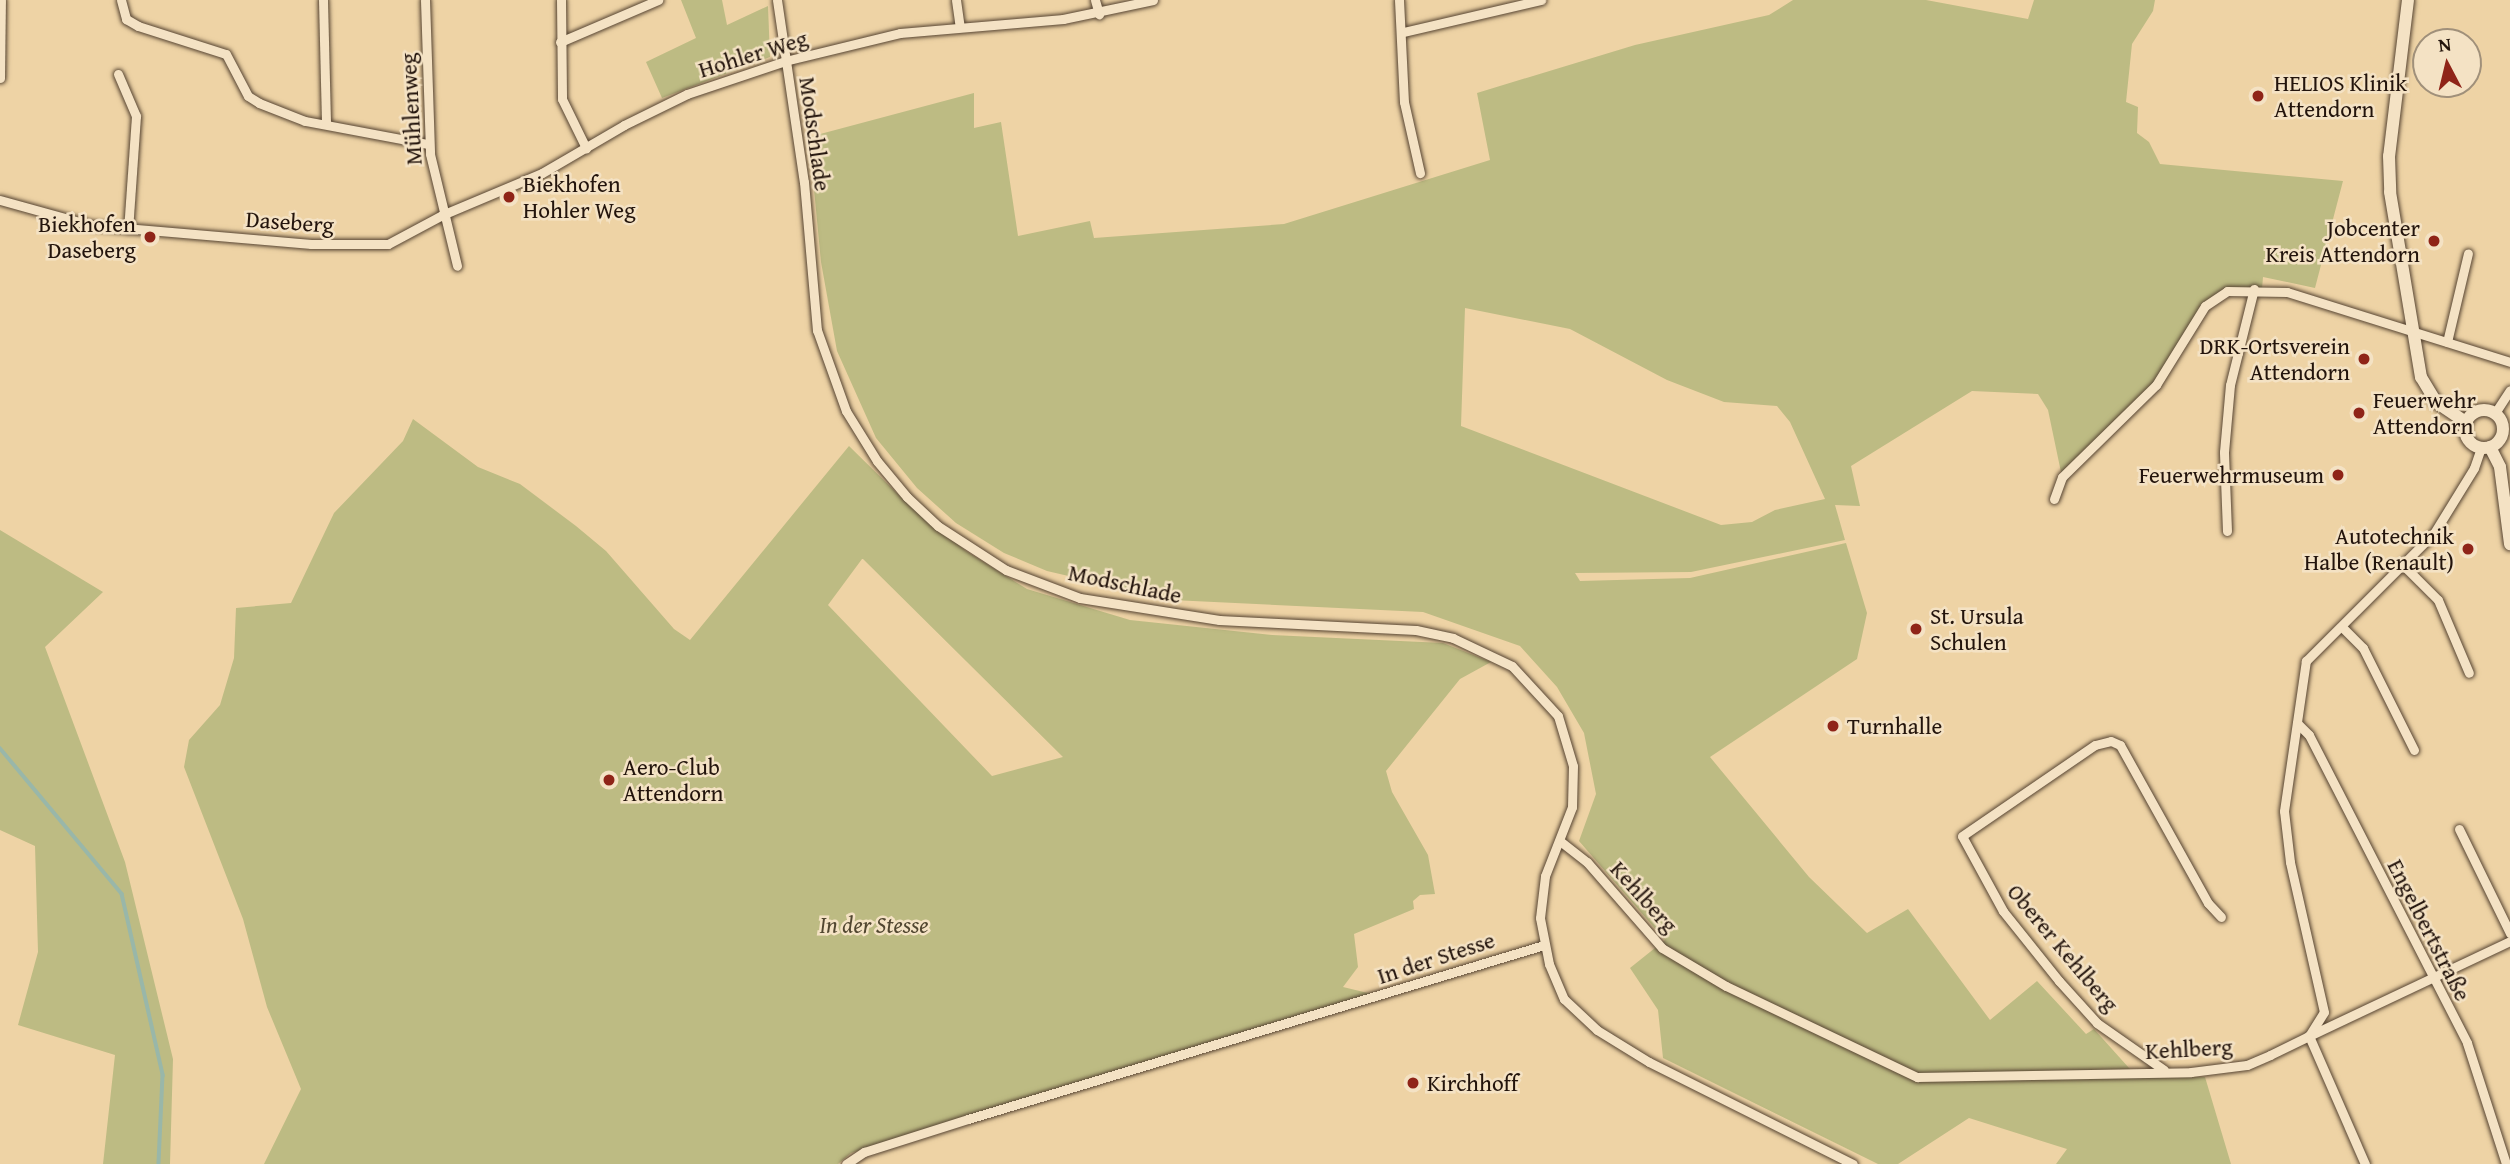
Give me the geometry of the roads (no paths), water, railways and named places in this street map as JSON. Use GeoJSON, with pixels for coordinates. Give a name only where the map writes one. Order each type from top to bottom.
{"type":"FeatureCollection","features":[{"type":"Feature","properties":{"kind":"main road"},"geometry":{"type":"LineString","coordinates":[[2409,0],[2389,156],[2412,331],[2427,390],[2436,402],[2466,423]]}},
{"type":"Feature","properties":{"kind":"main road"},"geometry":{"type":"LineString","coordinates":[[2486,447],[2503,434],[2502,422],[2495,413],[2478,411],[2466,423],[2467,436],[2486,447],[2500,467],[2510,544]]}},
{"type":"Feature","properties":{"kind":"street"},"geometry":{"type":"LineString","coordinates":[[0,78],[1,0]]}},
{"type":"Feature","properties":{"kind":"street"},"geometry":{"type":"LineString","coordinates":[[121,0],[126,19],[138,26],[226,54],[253,100],[305,121],[428,144]]}},
{"type":"Feature","properties":{"kind":"street"},"geometry":{"type":"LineString","coordinates":[[323,0],[326,124]]}},
{"type":"Feature","properties":{"kind":"street","name":"Mühlenweg"},"geometry":{"type":"LineString","coordinates":[[425,0],[428,144],[442,215]]}},
{"type":"Feature","properties":{"kind":"street"},"geometry":{"type":"LineString","coordinates":[[561,0],[562,99],[586,148]]}},
{"type":"Feature","properties":{"kind":"street"},"geometry":{"type":"LineString","coordinates":[[561,43],[658,0]]}},
{"type":"Feature","properties":{"kind":"street","name":"Modschlade"},"geometry":{"type":"LineString","coordinates":[[777,0],[804,182],[817,330],[846,411],[877,461],[906,497],[938,526],[1006,570],[1080,598],[1219,620],[1416,629],[1495,654],[1527,677],[1564,730],[1573,766],[1572,797],[1541,898],[1544,945]]}},
{"type":"Feature","properties":{"kind":"street"},"geometry":{"type":"LineString","coordinates":[[956,0],[960,27]]}},
{"type":"Feature","properties":{"kind":"street"},"geometry":{"type":"LineString","coordinates":[[1095,0],[1098,14]]}},
{"type":"Feature","properties":{"kind":"street","name":"Hohler Weg"},"geometry":{"type":"LineString","coordinates":[[442,215],[542,173],[687,94],[785,61],[900,33],[1098,14],[1153,0]]}},
{"type":"Feature","properties":{"kind":"street"},"geometry":{"type":"LineString","coordinates":[[1399,0],[1403,32],[1404,102],[1420,173]]}},
{"type":"Feature","properties":{"kind":"street"},"geometry":{"type":"LineString","coordinates":[[1403,32],[1541,0]]}},
{"type":"Feature","properties":{"kind":"street"},"geometry":{"type":"LineString","coordinates":[[118,74],[136,116],[128,229]]}},
{"type":"Feature","properties":{"kind":"street","name":"Daseberg"},"geometry":{"type":"LineString","coordinates":[[0,200],[54,218],[128,229],[311,244],[376,244],[396,241],[442,215]]}},
{"type":"Feature","properties":{"kind":"street"},"geometry":{"type":"LineString","coordinates":[[442,215],[457,266]]}},
{"type":"Feature","properties":{"kind":"street"},"geometry":{"type":"LineString","coordinates":[[2447,342],[2468,253]]}},
{"type":"Feature","properties":{"kind":"street"},"geometry":{"type":"LineString","coordinates":[[2227,531],[2224,452],[2230,385],[2253,289]]}},
{"type":"Feature","properties":{"kind":"street"},"geometry":{"type":"LineString","coordinates":[[2054,499],[2062,477],[2168,371],[2214,296],[2253,289],[2287,292],[2510,362]]}},
{"type":"Feature","properties":{"kind":"street"},"geometry":{"type":"LineString","coordinates":[[2495,413],[2510,390]]}},
{"type":"Feature","properties":{"kind":"street"},"geometry":{"type":"LineString","coordinates":[[2365,1164],[2309,1036],[2322,1021],[2324,1003],[2290,862],[2284,811],[2306,661],[2404,566],[2447,516],[2486,447]]}},
{"type":"Feature","properties":{"kind":"street"},"geometry":{"type":"LineString","coordinates":[[2404,566],[2438,600],[2469,673]]}},
{"type":"Feature","properties":{"kind":"street"},"geometry":{"type":"LineString","coordinates":[[2342,627],[2363,648],[2414,750]]}},
{"type":"Feature","properties":{"kind":"street","name":"Engelbertstraße"},"geometry":{"type":"LineString","coordinates":[[2297,723],[2309,735],[2431,980],[2467,1043],[2506,1164]]}},
{"type":"Feature","properties":{"kind":"street","name":"Oberer Kehlberg"},"geometry":{"type":"LineString","coordinates":[[2165,1070],[2100,1026],[2059,981],[2003,911],[1962,836],[2095,745],[2111,741],[2120,745],[2208,903],[2221,917]]}},
{"type":"Feature","properties":{"kind":"street"},"geometry":{"type":"LineString","coordinates":[[2459,829],[2510,933]]}},
{"type":"Feature","properties":{"kind":"street","name":"Kehlberg"},"geometry":{"type":"LineString","coordinates":[[1560,841],[1587,862],[1662,948],[1726,986],[1917,1077],[2247,1065],[2510,941]]}},
{"type":"Feature","properties":{"kind":"street"},"geometry":{"type":"LineString","coordinates":[[1544,945],[1564,999],[1597,1030],[1649,1062],[1853,1164]]}},
{"type":"Feature","properties":{"kind":"street","name":"In der Stesse"},"geometry":{"type":"LineString","coordinates":[[846,1164],[864,1152],[955,1122],[1544,945]]}},
{"type":"Feature","properties":{"kind":"waterway"},"geometry":{"type":"LineString","coordinates":[[0,748],[122,894],[163,1075],[159,1164]]}},
{"type":"Feature","properties":{"kind":"place","name":"HELIOS Klinik Attendorn"},"geometry":{"type":"Point","coordinates":[2258,96]}},
{"type":"Feature","properties":{"kind":"place","name":"Biekhofen Hohler Weg"},"geometry":{"type":"Point","coordinates":[509,197]}},
{"type":"Feature","properties":{"kind":"place","name":"Biekhofen Daseberg"},"geometry":{"type":"Point","coordinates":[150,237]}},
{"type":"Feature","properties":{"kind":"place","name":"Jobcenter Kreis Attendorn"},"geometry":{"type":"Point","coordinates":[2434,241]}},
{"type":"Feature","properties":{"kind":"place","name":"DRK-Ortsverein Attendorn"},"geometry":{"type":"Point","coordinates":[2364,359]}},
{"type":"Feature","properties":{"kind":"place","name":"Feuerwehr Attendorn"},"geometry":{"type":"Point","coordinates":[2359,413]}},
{"type":"Feature","properties":{"kind":"place","name":"Feuerwehrmuseum"},"geometry":{"type":"Point","coordinates":[2338,475]}},
{"type":"Feature","properties":{"kind":"place","name":"Autotechnik Halbe (Renault)"},"geometry":{"type":"Point","coordinates":[2468,549]}},
{"type":"Feature","properties":{"kind":"place","name":"St. Ursula Schulen"},"geometry":{"type":"Point","coordinates":[1916,629]}},
{"type":"Feature","properties":{"kind":"place","name":"Turnhalle"},"geometry":{"type":"Point","coordinates":[1833,726]}},
{"type":"Feature","properties":{"kind":"place","name":"Aero-Club Attendorn"},"geometry":{"type":"Point","coordinates":[609,780]}},
{"type":"Feature","properties":{"kind":"place","name":"Kirchhoff"},"geometry":{"type":"Point","coordinates":[1413,1083]}}]}
